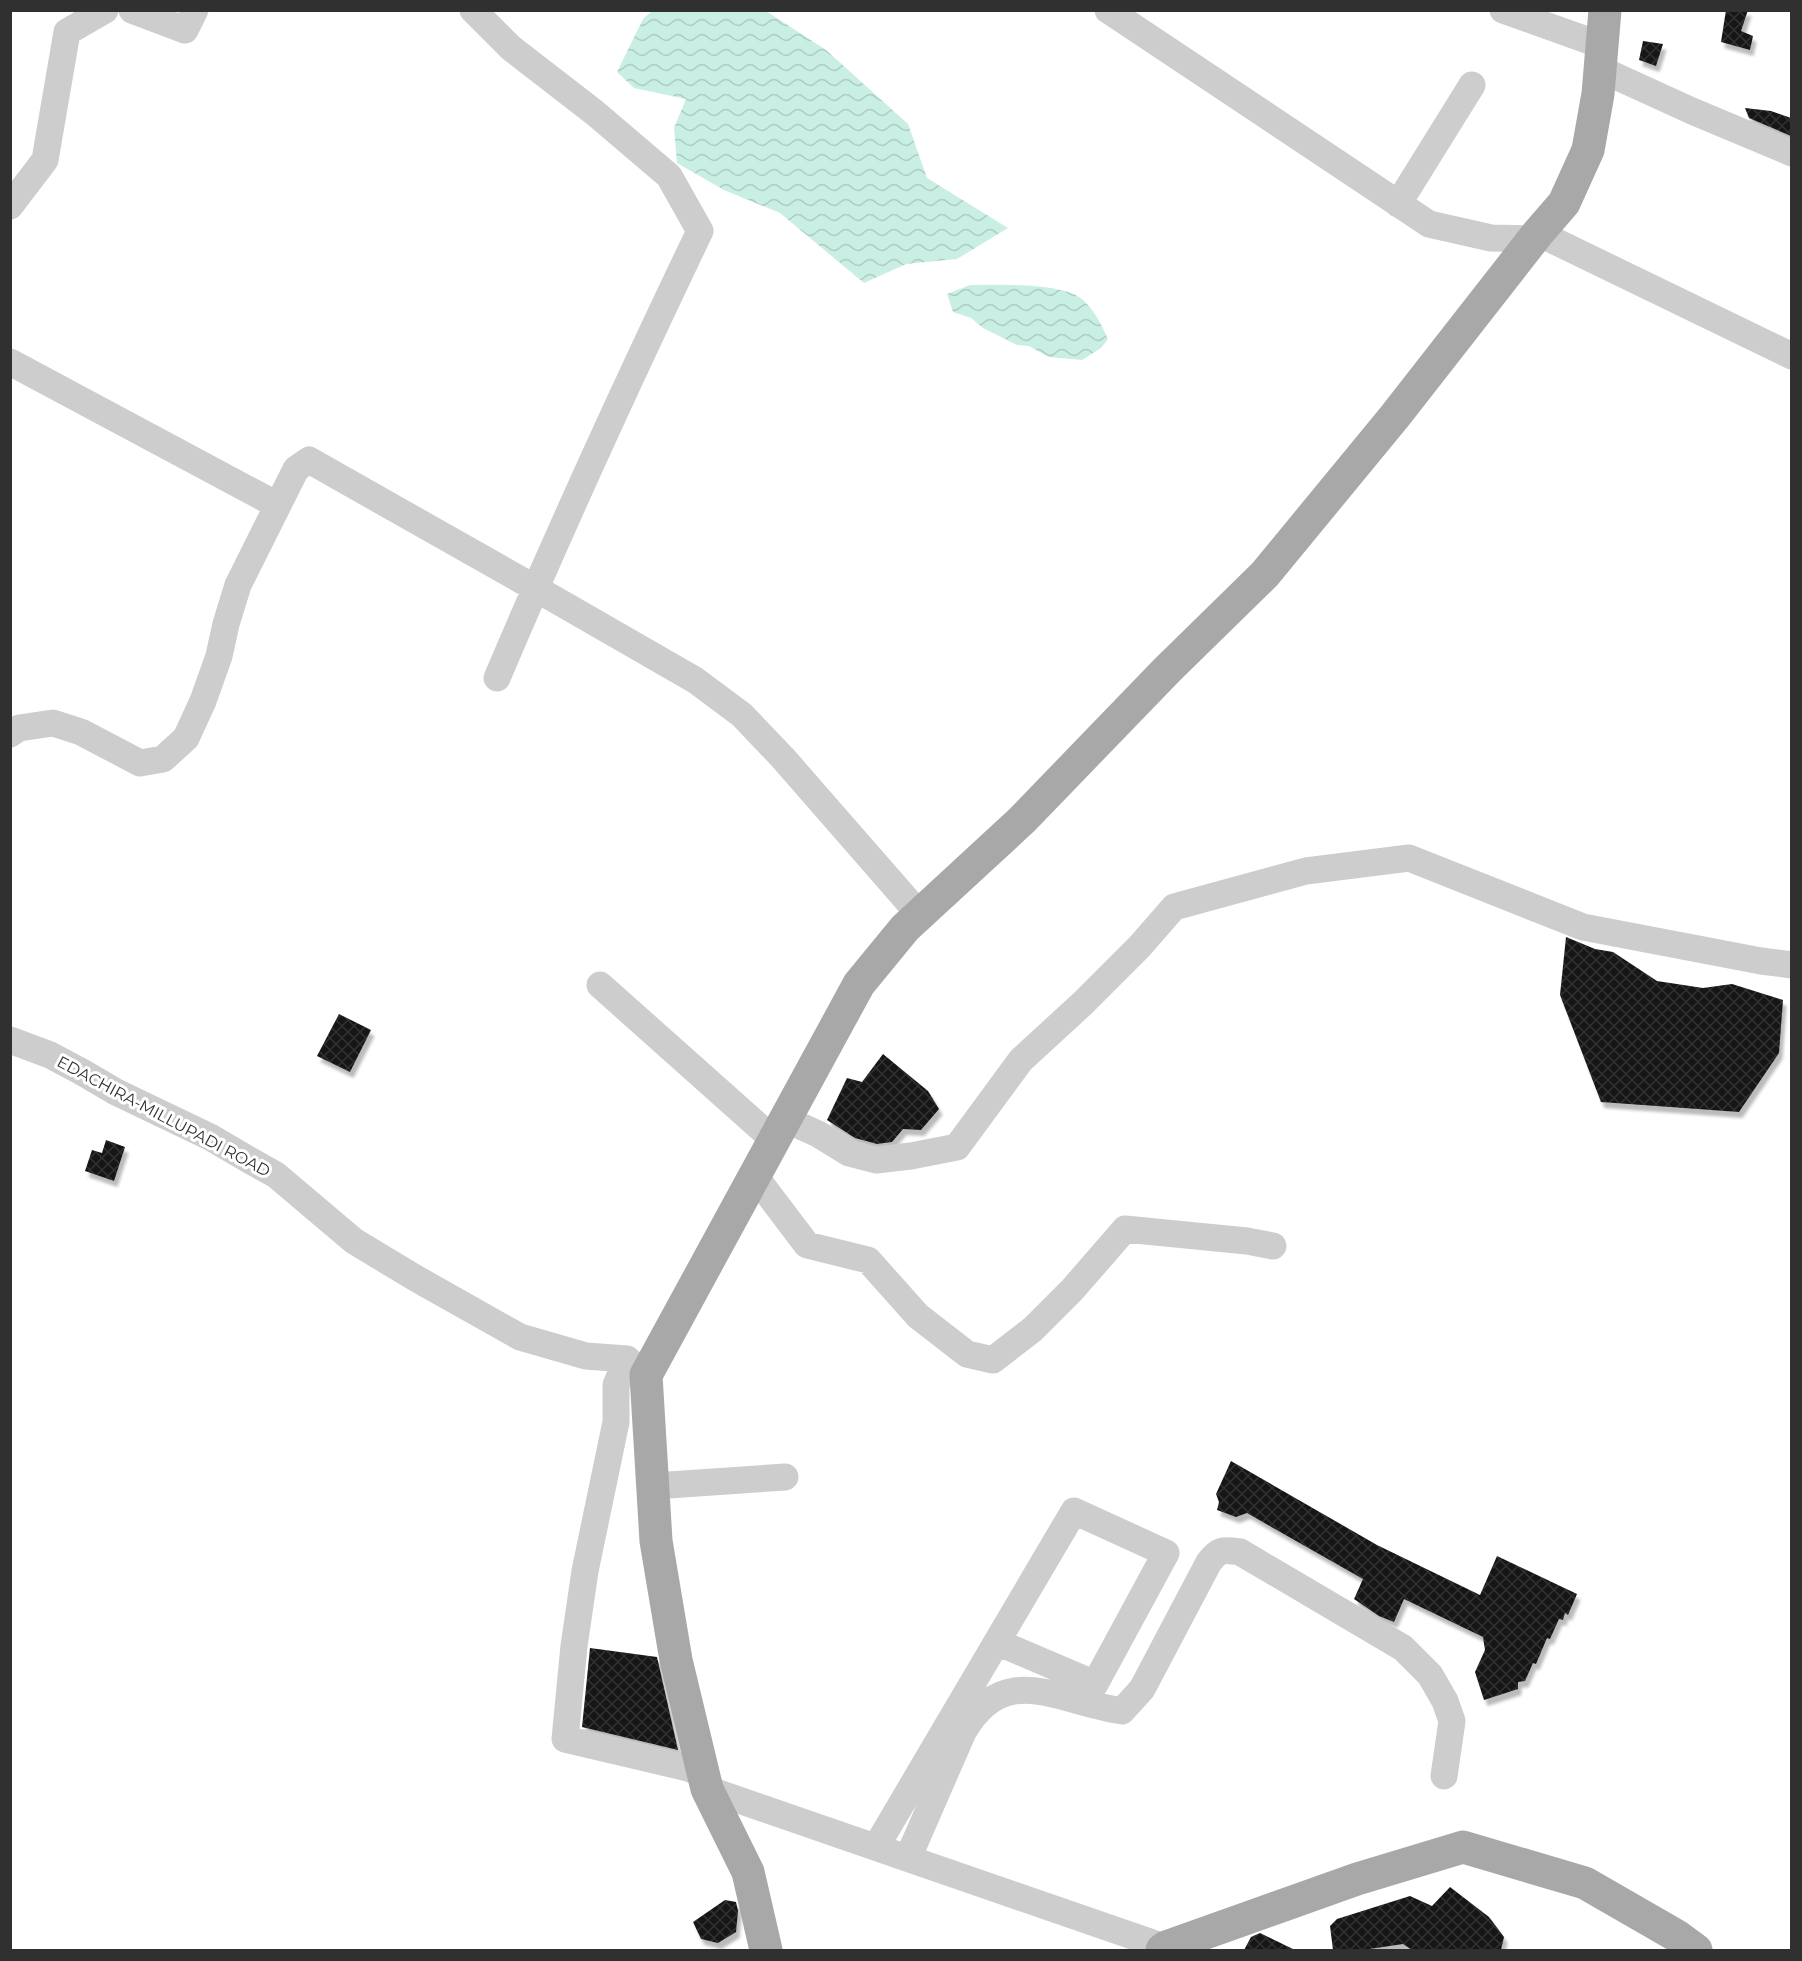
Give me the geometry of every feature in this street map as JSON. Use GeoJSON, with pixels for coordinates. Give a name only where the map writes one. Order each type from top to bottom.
{"type":"FeatureCollection","features":[{"type":"Feature","properties":{"kind":"main road"},"geometry":{"type":"LineString","coordinates":[[766,1950],[748,1872],[706,1782],[676,1660],[656,1540],[654,1486],[637,1367],[754,1175],[858,984],[905,928],[1022,819],[1167,670],[1265,574],[1395,416],[1535,236],[1564,203],[1588,150],[1598,94],[1605,10]]}},
{"type":"Feature","properties":{"kind":"main road"},"geometry":{"type":"LineString","coordinates":[[1167,1949],[1357,1880],[1463,1847],[1586,1883],[1677,1936],[1696,1950]]}},
{"type":"Feature","properties":{"kind":"street"},"geometry":{"type":"LineString","coordinates":[[10,206],[45,160],[67,32],[105,10]]}},
{"type":"Feature","properties":{"kind":"street"},"geometry":{"type":"LineString","coordinates":[[132,10],[185,30],[195,10]]}},
{"type":"Feature","properties":{"kind":"street"},"geometry":{"type":"LineString","coordinates":[[473,10],[511,48],[595,112],[669,176],[700,231],[633,370],[497,678]]}},
{"type":"Feature","properties":{"kind":"street"},"geometry":{"type":"LineString","coordinates":[[1107,10],[1429,224],[1491,238],[1535,236],[1791,356]]}},
{"type":"Feature","properties":{"kind":"street"},"geometry":{"type":"LineString","coordinates":[[1503,10],[1601,57],[1692,111],[1791,153]]}},
{"type":"Feature","properties":{"kind":"street"},"geometry":{"type":"LineString","coordinates":[[1398,204],[1472,85]]}},
{"type":"Feature","properties":{"kind":"street"},"geometry":{"type":"LineString","coordinates":[[10,362],[277,506]]}},
{"type":"Feature","properties":{"kind":"street"},"geometry":{"type":"LineString","coordinates":[[10,734],[19,728],[53,723],[81,732],[140,763],[163,759],[186,738],[203,701],[219,656],[238,585],[296,469],[309,460],[695,680],[741,715],[783,758],[920,915]]}},
{"type":"Feature","properties":{"kind":"street"},"geometry":{"type":"LineString","coordinates":[[600,985],[779,1130],[818,1134],[849,1153],[876,1160],[957,1147],[1021,1060],[1140,946],[1174,907],[1306,871],[1409,858],[1583,927],[1791,965]]}},
{"type":"Feature","properties":{"kind":"street","name":"EDACHIRA-MILLUPADI ROAD"},"geometry":{"type":"LineString","coordinates":[[10,1040],[50,1055],[82,1071],[116,1092],[210,1137],[276,1175],[354,1241],[417,1280],[520,1337],[586,1356],[637,1367]]}},
{"type":"Feature","properties":{"kind":"street"},"geometry":{"type":"LineString","coordinates":[[754,1175],[807,1245],[868,1260],[918,1316],[967,1354],[993,1360],[1041,1321],[1072,1290],[1125,1229],[1247,1241],[1274,1246]]}},
{"type":"Feature","properties":{"kind":"street"},"geometry":{"type":"LineString","coordinates":[[637,1367],[616,1385],[616,1422],[585,1571],[574,1646],[565,1739],[688,1768],[706,1782],[876,1847],[1167,1949]]}},
{"type":"Feature","properties":{"kind":"street"},"geometry":{"type":"LineString","coordinates":[[654,1486],[784,1478]]}},
{"type":"Feature","properties":{"kind":"street"},"geometry":{"type":"LineString","coordinates":[[876,1847],[1074,1511],[1166,1553],[1095,1684],[997,1642]]}},
{"type":"Feature","properties":{"kind":"street"},"geometry":{"type":"LineString","coordinates":[[908,1858],[963,1732],[973,1715],[985,1703],[1004,1692],[1032,1689],[1122,1711],[1142,1689],[1209,1562],[1216,1553],[1225,1550],[1240,1552],[1403,1648],[1430,1675],[1445,1701],[1452,1721],[1444,1776]]}},
{"type":"Feature","properties":{"kind":"water"},"geometry":{"type":"Polygon","coordinates":[[[652,11],[766,11],[826,50],[908,124],[927,178],[1008,228],[957,259],[906,264],[864,283],[780,213],[724,190],[677,163],[674,128],[686,99],[634,88],[617,72],[643,19],[652,11]]]}},
{"type":"Feature","properties":{"kind":"water"},"geometry":{"type":"Polygon","coordinates":[[[970,285],[1046,287],[1074,294],[1091,309],[1108,339],[1101,348],[1082,360],[1049,357],[1029,346],[1017,345],[983,328],[971,318],[953,312],[947,294],[970,285]]]}},
{"type":"Feature","properties":{"kind":"building"},"geometry":{"type":"Polygon","coordinates":[[[1726,10],[1748,10],[1741,31],[1753,36],[1750,50],[1721,42],[1726,10]]]}},
{"type":"Feature","properties":{"kind":"building"},"geometry":{"type":"Polygon","coordinates":[[[1643,41],[1663,44],[1656,66],[1639,60],[1643,41]]]}},
{"type":"Feature","properties":{"kind":"building"},"geometry":{"type":"Polygon","coordinates":[[[1745,108],[1771,111],[1791,118],[1791,136],[1749,118],[1745,108]]]}},
{"type":"Feature","properties":{"kind":"building"},"geometry":{"type":"Polygon","coordinates":[[[1566,937],[1595,949],[1613,952],[1657,981],[1703,988],[1732,984],[1783,1000],[1779,1053],[1739,1112],[1601,1102],[1560,995],[1566,937]]]}},
{"type":"Feature","properties":{"kind":"building"},"geometry":{"type":"Polygon","coordinates":[[[339,1014],[371,1030],[350,1072],[317,1056],[339,1014]]]}},
{"type":"Feature","properties":{"kind":"building"},"geometry":{"type":"Polygon","coordinates":[[[883,1054],[928,1091],[939,1109],[921,1130],[903,1129],[892,1142],[877,1144],[855,1138],[827,1120],[847,1078],[862,1082],[883,1054]]]}},
{"type":"Feature","properties":{"kind":"building"},"geometry":{"type":"Polygon","coordinates":[[[106,1140],[125,1147],[114,1181],[85,1171],[92,1150],[102,1153],[106,1140]]]}},
{"type":"Feature","properties":{"kind":"building"},"geometry":{"type":"Polygon","coordinates":[[[1231,1461],[1377,1545],[1480,1595],[1497,1556],[1577,1594],[1568,1615],[1565,1613],[1563,1620],[1559,1619],[1550,1639],[1547,1638],[1536,1664],[1533,1663],[1525,1681],[1518,1682],[1518,1689],[1484,1700],[1475,1672],[1485,1650],[1483,1637],[1404,1599],[1394,1622],[1379,1616],[1354,1599],[1363,1579],[1247,1513],[1236,1517],[1217,1510],[1219,1502],[1216,1494],[1231,1461]]]}},
{"type":"Feature","properties":{"kind":"building"},"geometry":{"type":"Polygon","coordinates":[[[590,1648],[657,1657],[678,1750],[582,1727],[590,1648]]]}},
{"type":"Feature","properties":{"kind":"building"},"geometry":{"type":"Polygon","coordinates":[[[1450,1887],[1489,1917],[1504,1937],[1501,1950],[1412,1950],[1403,1944],[1363,1950],[1333,1950],[1330,1926],[1337,1919],[1410,1896],[1432,1906],[1450,1887]]]}},
{"type":"Feature","properties":{"kind":"building"},"geometry":{"type":"Polygon","coordinates":[[[725,1900],[736,1902],[738,1911],[736,1932],[718,1943],[701,1939],[693,1922],[725,1900]]]}},
{"type":"Feature","properties":{"kind":"building"},"geometry":{"type":"Polygon","coordinates":[[[1260,1933],[1295,1950],[1244,1950],[1251,1937],[1260,1933]]]}}]}
